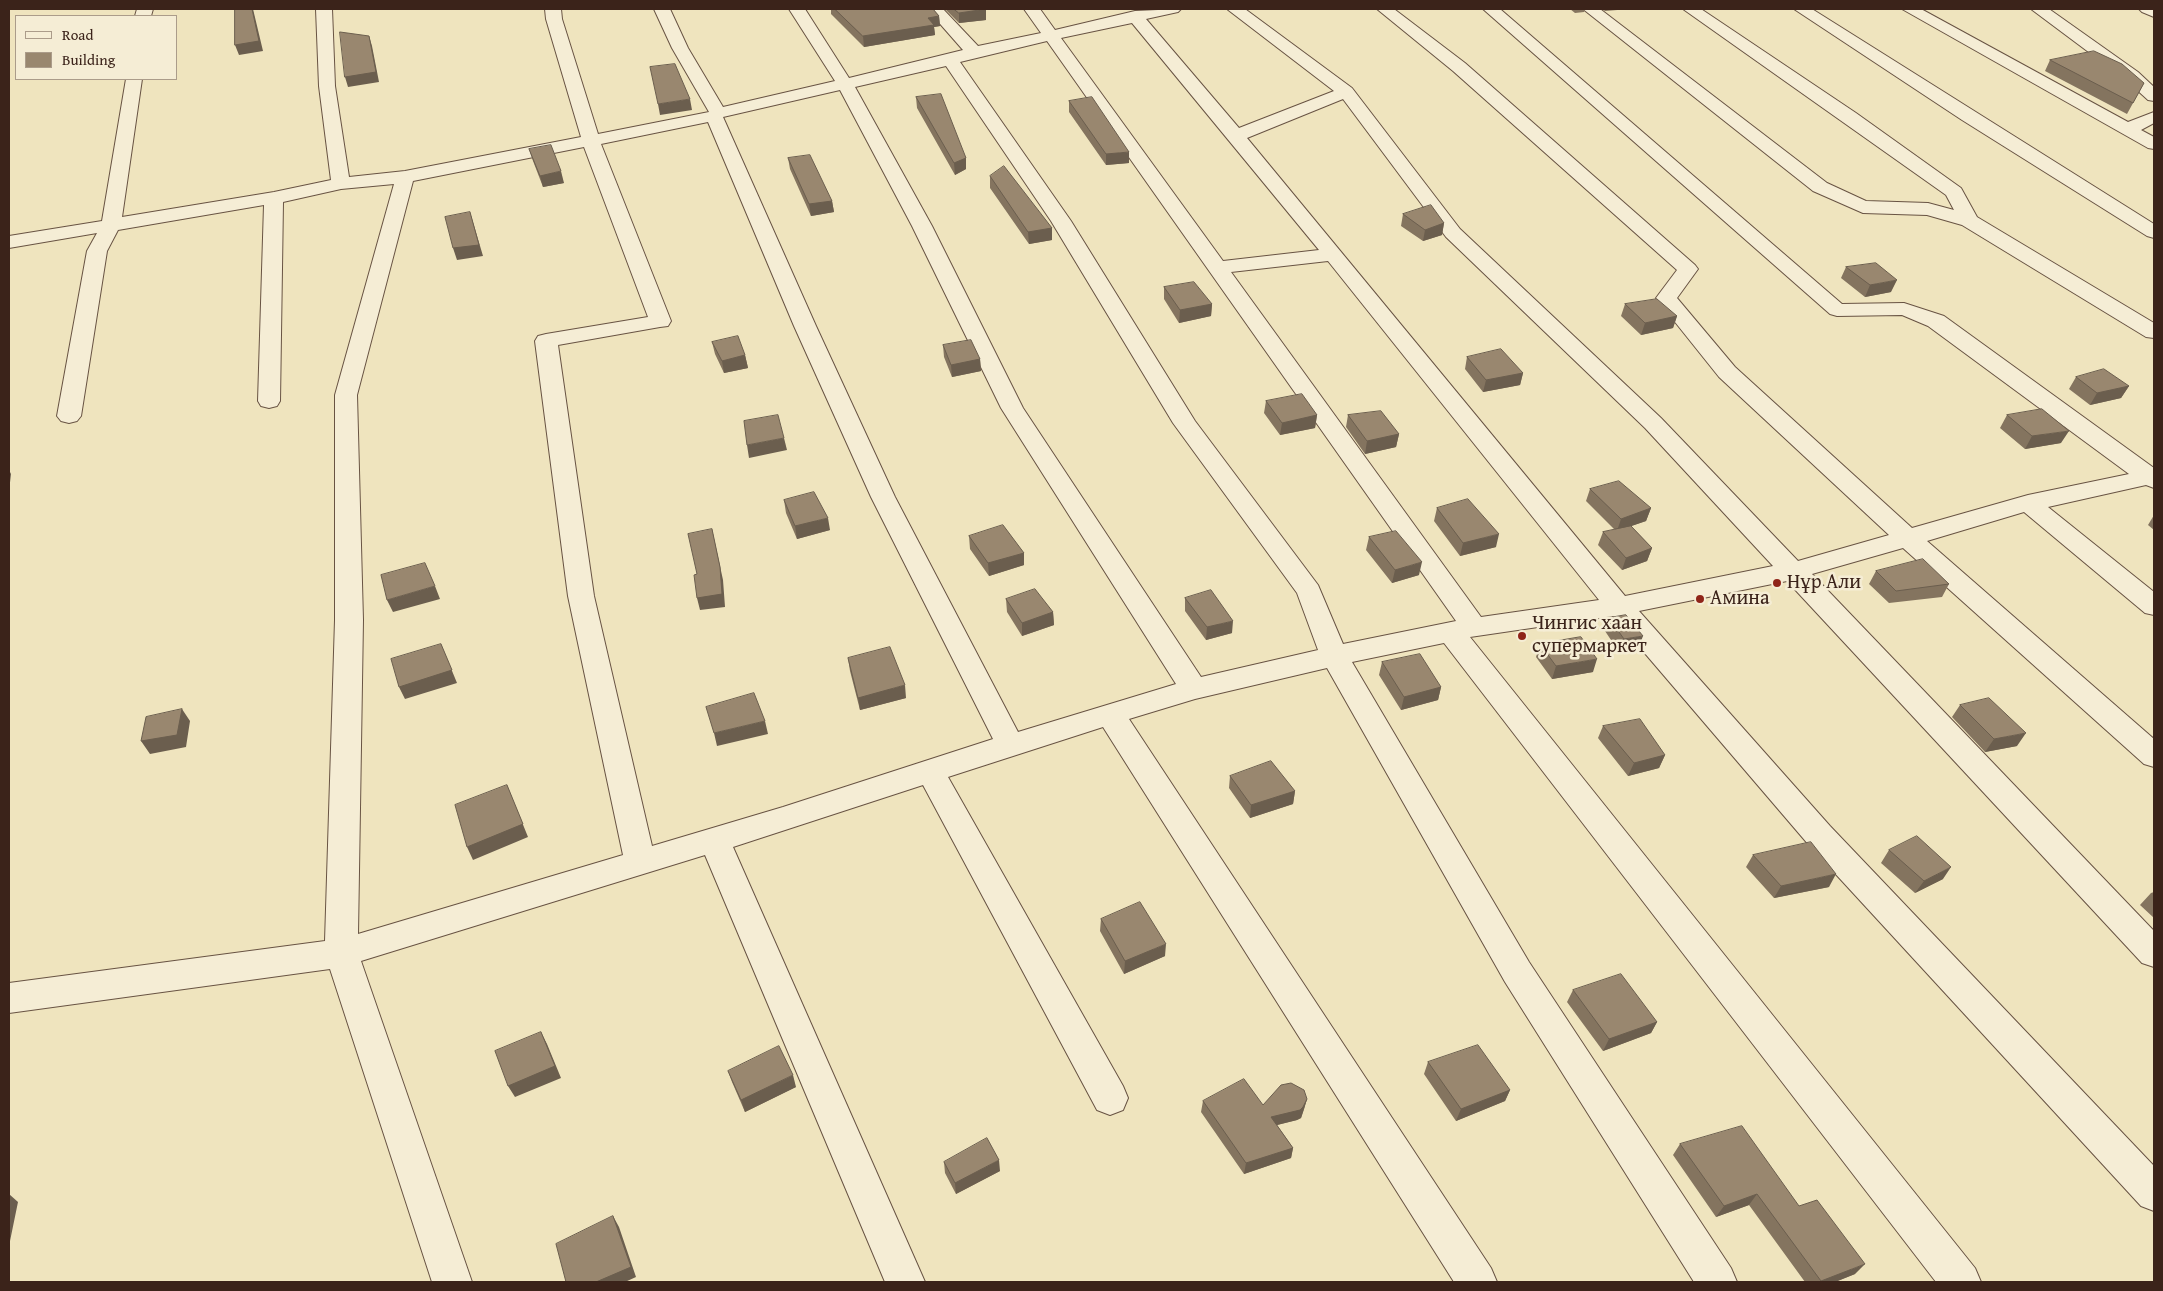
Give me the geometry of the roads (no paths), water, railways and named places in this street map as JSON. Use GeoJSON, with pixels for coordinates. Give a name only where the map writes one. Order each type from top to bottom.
{"type":"FeatureCollection","features":[{"type":"Feature","properties":{"kind":"street"},"geometry":{"type":"LineString","coordinates":[[324,9],[327,86],[341,183]]}},
{"type":"Feature","properties":{"kind":"street"},"geometry":{"type":"LineString","coordinates":[[554,9],[554,19],[591,141],[660,321],[546,341],[581,596],[640,862]]}},
{"type":"Feature","properties":{"kind":"street"},"geometry":{"type":"LineString","coordinates":[[662,9],[680,48],[716,115],[805,326],[883,497],[1010,745]]}},
{"type":"Feature","properties":{"kind":"street"},"geometry":{"type":"LineString","coordinates":[[797,9],[844,84],[922,226],[1012,408],[1194,689]]}},
{"type":"Feature","properties":{"kind":"street"},"geometry":{"type":"LineString","coordinates":[[935,9],[1061,221],[1185,423],[1309,591],[1334,656],[1517,972],[1717,1282]]}},
{"type":"Feature","properties":{"kind":"street"},"geometry":{"type":"LineString","coordinates":[[1032,9],[1216,268],[1462,630],[1961,1282]]}},
{"type":"Feature","properties":{"kind":"street"},"geometry":{"type":"LineString","coordinates":[[9,242],[274,198],[341,183],[405,177],[591,141],[716,115],[962,56],[1173,9]]}},
{"type":"Feature","properties":{"kind":"street"},"geometry":{"type":"LineString","coordinates":[[1235,9],[1346,92],[1453,233],[1653,423],[2154,954]]}},
{"type":"Feature","properties":{"kind":"street"},"geometry":{"type":"LineString","coordinates":[[1385,9],[1459,67],[1688,269],[1666,298],[1727,372],[1908,538],[2154,756]]}},
{"type":"Feature","properties":{"kind":"street"},"geometry":{"type":"LineString","coordinates":[[1491,9],[1837,310],[1904,309],[1936,321],[2153,478]]}},
{"type":"Feature","properties":{"kind":"street"},"geometry":{"type":"LineString","coordinates":[[1591,9],[1820,187],[1863,207],[1928,209],[1969,221],[2154,332]]}},
{"type":"Feature","properties":{"kind":"street"},"geometry":{"type":"LineString","coordinates":[[1690,9],[1850,117],[1954,192],[1969,221]]}},
{"type":"Feature","properties":{"kind":"street"},"geometry":{"type":"LineString","coordinates":[[1802,9],[1968,116],[2154,232]]}},
{"type":"Feature","properties":{"kind":"street"},"geometry":{"type":"LineString","coordinates":[[1910,9],[2154,144]]}},
{"type":"Feature","properties":{"kind":"street"},"geometry":{"type":"LineString","coordinates":[[2039,9],[2132,76],[2154,96]]}},
{"type":"Feature","properties":{"kind":"street"},"geometry":{"type":"LineString","coordinates":[[2147,9],[2154,12]]}},
{"type":"Feature","properties":{"kind":"street"},"geometry":{"type":"LineString","coordinates":[[1135,16],[1333,254],[1619,606],[1819,835],[2154,1193]]}},
{"type":"Feature","properties":{"kind":"street"},"geometry":{"type":"LineString","coordinates":[[69,416],[97,251],[112,225],[134,80]]}},
{"type":"Feature","properties":{"kind":"street"},"geometry":{"type":"LineString","coordinates":[[1235,136],[1346,92]]}},
{"type":"Feature","properties":{"kind":"street"},"geometry":{"type":"LineString","coordinates":[[2128,129],[2154,116]]}},
{"type":"Feature","properties":{"kind":"street"},"geometry":{"type":"LineString","coordinates":[[405,177],[346,395],[349,620],[341,953],[452,1282]]}},
{"type":"Feature","properties":{"kind":"street"},"geometry":{"type":"LineString","coordinates":[[269,401],[274,198]]}},
{"type":"Feature","properties":{"kind":"street"},"geometry":{"type":"LineString","coordinates":[[1216,268],[1333,254]]}},
{"type":"Feature","properties":{"kind":"street"},"geometry":{"type":"LineString","coordinates":[[9,998],[341,953],[714,840],[1010,745],[1194,689],[1334,656],[1462,630],[1619,606],[1793,572],[2028,503],[2153,478]]}},
{"type":"Feature","properties":{"kind":"street"},"geometry":{"type":"LineString","coordinates":[[2028,503],[2154,606]]}},
{"type":"Feature","properties":{"kind":"street"},"geometry":{"type":"LineString","coordinates":[[1110,714],[1477,1282]]}},
{"type":"Feature","properties":{"kind":"street"},"geometry":{"type":"LineString","coordinates":[[930,771],[1110,1098]]}},
{"type":"Feature","properties":{"kind":"street"},"geometry":{"type":"LineString","coordinates":[[714,840],[905,1282]]}},
{"type":"Feature","properties":{"kind":"place","name":"Нұр Али"},"geometry":{"type":"Point","coordinates":[1777,583]}},
{"type":"Feature","properties":{"kind":"place","name":"Амина"},"geometry":{"type":"Point","coordinates":[1700,599]}},
{"type":"Feature","properties":{"kind":"place","name":"Чингис хаан супермаркет"},"geometry":{"type":"Point","coordinates":[1522,636]}}]}
